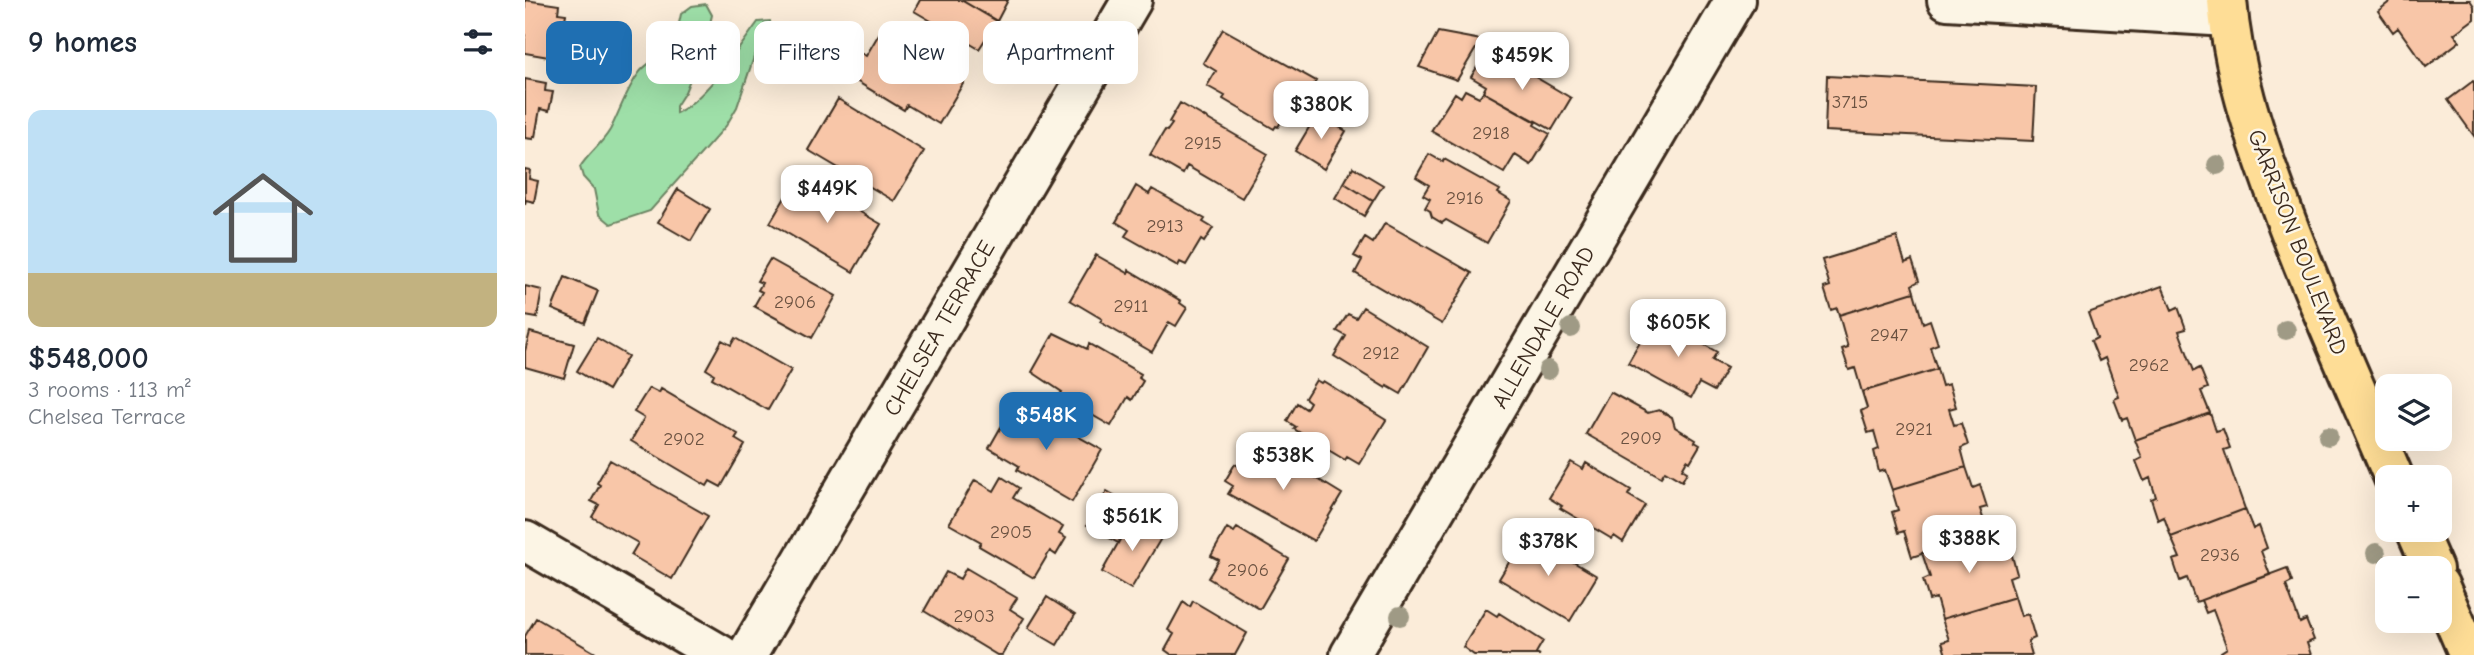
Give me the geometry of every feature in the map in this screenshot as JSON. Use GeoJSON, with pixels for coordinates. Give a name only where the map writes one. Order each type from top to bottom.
{"type":"FeatureCollection","features":[{"type":"Feature","properties":{"kind":"main road","name":"GARRISON BOULEVARD"},"geometry":{"type":"LineString","coordinates":[[2227,8],[2243,94],[2260,149],[2295,245],[2388,465]]}},
{"type":"Feature","properties":{"kind":"main road"},"geometry":{"type":"LineString","coordinates":[[2452,615],[2469,655]]}},
{"type":"Feature","properties":{"kind":"street","name":"CHELSEA TERRACE"},"geometry":{"type":"LineString","coordinates":[[747,655],[1132,0]]}},
{"type":"Feature","properties":{"kind":"street","name":"ALLENDALE ROAD"},"geometry":{"type":"LineString","coordinates":[[1350,655],[1735,0]]}},
{"type":"Feature","properties":{"kind":"street"},"geometry":{"type":"LineString","coordinates":[[1948,0],[2227,8]]}},
{"type":"Feature","properties":{"kind":"street"},"geometry":{"type":"LineString","coordinates":[[525,541],[721,655]]}},
{"type":"Feature","properties":{"kind":"green space"},"geometry":{"type":"Polygon","coordinates":[[[706,4],[712,15],[711,21],[679,21],[681,14],[692,6],[706,4]]]}},
{"type":"Feature","properties":{"kind":"green space"},"geometry":{"type":"Polygon","coordinates":[[[754,27],[754,57],[737,107],[726,126],[650,211],[611,224],[599,214],[594,189],[583,177],[580,167],[610,130],[634,80],[645,67],[646,84],[688,84],[676,106],[676,113],[687,107],[711,84],[740,84],[740,47],[754,27]]]}},
{"type":"Feature","properties":{"kind":"building"},"geometry":{"type":"Polygon","coordinates":[[[525,0],[559,5],[558,13],[566,14],[565,21],[546,21],[546,57],[525,53],[525,0]]]}},
{"type":"Feature","properties":{"kind":"building"},"geometry":{"type":"Polygon","coordinates":[[[920,0],[961,0],[997,21],[983,21],[983,43],[979,49],[969,43],[969,21],[931,21],[914,11],[920,0]]]}},
{"type":"Feature","properties":{"kind":"building"},"geometry":{"type":"Polygon","coordinates":[[[961,0],[1008,0],[997,21],[961,0]]]}},
{"type":"Feature","properties":{"kind":"building"},"geometry":{"type":"Polygon","coordinates":[[[2392,0],[2470,0],[2474,6],[2474,19],[2454,34],[2460,41],[2426,67],[2398,28],[2393,32],[2378,11],[2392,0]]]}},
{"type":"Feature","properties":{"kind":"building"},"geometry":{"type":"Polygon","coordinates":[[[1223,29],[1316,81],[1302,105],[1294,100],[1278,127],[1274,129],[1223,99],[1225,96],[1207,86],[1216,71],[1203,63],[1223,29]]]}},
{"type":"Feature","properties":{"kind":"building"},"geometry":{"type":"Polygon","coordinates":[[[1438,32],[1481,40],[1457,80],[1419,67],[1438,32]]]}},
{"type":"Feature","properties":{"kind":"building"},"geometry":{"type":"Polygon","coordinates":[[[878,36],[878,84],[963,84],[939,124],[907,105],[904,110],[861,84],[864,84],[864,55],[866,56],[878,36]]]}},
{"type":"Feature","properties":{"kind":"building"},"geometry":{"type":"Polygon","coordinates":[[[1503,58],[1571,98],[1552,130],[1483,92],[1486,86],[1471,77],[1482,59],[1497,68],[1503,58]]]}},
{"type":"Feature","properties":{"kind":"building"},"geometry":{"type":"Polygon","coordinates":[[[1827,76],[2036,87],[2033,141],[1825,131],[1827,76]]]}},
{"type":"Feature","properties":{"kind":"building"},"geometry":{"type":"Polygon","coordinates":[[[525,79],[546,83],[545,91],[553,92],[549,111],[540,109],[535,137],[525,138],[525,79]]]}},
{"type":"Feature","properties":{"kind":"building"},"geometry":{"type":"Polygon","coordinates":[[[2474,82],[2474,136],[2448,100],[2474,82]]]}},
{"type":"Feature","properties":{"kind":"building"},"geometry":{"type":"Polygon","coordinates":[[[1465,90],[1479,97],[1483,92],[1536,122],[1534,125],[1550,134],[1531,165],[1515,155],[1504,173],[1431,131],[1455,93],[1461,97],[1465,90]]]}},
{"type":"Feature","properties":{"kind":"building"},"geometry":{"type":"Polygon","coordinates":[[[838,99],[924,151],[894,201],[808,150],[838,99]]]}},
{"type":"Feature","properties":{"kind":"building"},"geometry":{"type":"Polygon","coordinates":[[[1180,103],[1268,154],[1242,198],[1187,166],[1183,174],[1150,155],[1165,130],[1172,124],[1169,122],[1180,103]]]}},
{"type":"Feature","properties":{"kind":"building"},"geometry":{"type":"Polygon","coordinates":[[[1317,114],[1346,131],[1324,169],[1295,151],[1317,114]]]}},
{"type":"Feature","properties":{"kind":"building"},"geometry":{"type":"Polygon","coordinates":[[[1429,154],[1443,162],[1444,159],[1500,190],[1498,193],[1511,201],[1487,243],[1446,220],[1442,223],[1432,217],[1430,211],[1425,208],[1430,199],[1423,195],[1429,185],[1416,177],[1429,154]]]}},
{"type":"Feature","properties":{"kind":"building"},"geometry":{"type":"Polygon","coordinates":[[[1353,167],[1383,185],[1373,201],[1344,183],[1353,167]]]}},
{"type":"Feature","properties":{"kind":"building"},"geometry":{"type":"Polygon","coordinates":[[[525,169],[530,170],[529,179],[538,181],[534,202],[526,200],[525,204],[525,169]]]}},
{"type":"Feature","properties":{"kind":"building"},"geometry":{"type":"Polygon","coordinates":[[[810,183],[881,224],[853,272],[770,223],[790,189],[802,196],[810,183]]]}},
{"type":"Feature","properties":{"kind":"building"},"geometry":{"type":"Polygon","coordinates":[[[1344,183],[1373,201],[1364,216],[1335,198],[1344,183]]]}},
{"type":"Feature","properties":{"kind":"building"},"geometry":{"type":"Polygon","coordinates":[[[1136,186],[1149,194],[1152,189],[1205,219],[1203,222],[1213,228],[1204,242],[1201,240],[1186,265],[1180,262],[1178,266],[1125,236],[1129,230],[1116,222],[1136,186]]]}},
{"type":"Feature","properties":{"kind":"building"},"geometry":{"type":"Polygon","coordinates":[[[678,189],[710,209],[691,241],[658,222],[678,189]]]}},
{"type":"Feature","properties":{"kind":"building"},"geometry":{"type":"Polygon","coordinates":[[[1385,223],[1472,273],[1442,324],[1355,273],[1362,260],[1354,256],[1365,238],[1373,243],[1385,223]]]}},
{"type":"Feature","properties":{"kind":"building"},"geometry":{"type":"Polygon","coordinates":[[[1897,237],[1905,263],[1912,260],[1919,281],[1912,285],[1914,292],[1839,315],[1837,308],[1831,310],[1824,288],[1830,286],[1822,260],[1897,237]]]}},
{"type":"Feature","properties":{"kind":"building"},"geometry":{"type":"Polygon","coordinates":[[[1096,255],[1128,273],[1129,270],[1181,301],[1187,308],[1176,326],[1169,322],[1152,352],[1100,322],[1102,319],[1070,300],[1096,255]]]}},
{"type":"Feature","properties":{"kind":"building"},"geometry":{"type":"Polygon","coordinates":[[[770,259],[836,296],[812,338],[754,306],[762,292],[758,290],[762,283],[757,281],[770,259]]]}},
{"type":"Feature","properties":{"kind":"building"},"geometry":{"type":"Polygon","coordinates":[[[565,277],[598,291],[585,323],[552,309],[565,277]]]}},
{"type":"Feature","properties":{"kind":"building"},"geometry":{"type":"Polygon","coordinates":[[[525,286],[542,290],[537,318],[525,316],[525,286]]]}},
{"type":"Feature","properties":{"kind":"building"},"geometry":{"type":"Polygon","coordinates":[[[2162,286],[2172,310],[2178,307],[2186,329],[2179,331],[2194,371],[2200,368],[2208,388],[2201,391],[2210,413],[2135,440],[2127,418],[2122,420],[2114,399],[2119,397],[2105,358],[2099,361],[2091,341],[2097,338],[2088,313],[2162,286]]]}},
{"type":"Feature","properties":{"kind":"building"},"geometry":{"type":"Polygon","coordinates":[[[1914,292],[1923,323],[1930,320],[1938,344],[1930,347],[1937,369],[1862,392],[1855,368],[1849,370],[1842,349],[1848,347],[1839,315],[1914,292]]]}},
{"type":"Feature","properties":{"kind":"building"},"geometry":{"type":"Polygon","coordinates":[[[1363,307],[1428,347],[1401,394],[1387,386],[1386,388],[1334,356],[1346,336],[1337,331],[1348,314],[1356,318],[1363,307]]]}},
{"type":"Feature","properties":{"kind":"building"},"geometry":{"type":"Polygon","coordinates":[[[1660,320],[1682,332],[1685,327],[1699,335],[1696,340],[1717,352],[1712,360],[1727,368],[1714,391],[1699,383],[1691,398],[1628,363],[1647,330],[1653,333],[1660,320]]]}},
{"type":"Feature","properties":{"kind":"building"},"geometry":{"type":"Polygon","coordinates":[[[530,332],[574,344],[564,378],[525,367],[525,351],[530,332]]]}},
{"type":"Feature","properties":{"kind":"building"},"geometry":{"type":"Polygon","coordinates":[[[1054,333],[1087,349],[1089,344],[1141,374],[1139,378],[1143,381],[1132,400],[1128,397],[1111,426],[1059,396],[1062,392],[1032,372],[1054,333]]]}},
{"type":"Feature","properties":{"kind":"building"},"geometry":{"type":"Polygon","coordinates":[[[597,338],[628,356],[608,390],[577,371],[597,338]]]}},
{"type":"Feature","properties":{"kind":"building"},"geometry":{"type":"Polygon","coordinates":[[[735,338],[791,370],[768,410],[712,378],[714,374],[706,369],[722,340],[731,345],[735,338]]]}},
{"type":"Feature","properties":{"kind":"building"},"geometry":{"type":"Polygon","coordinates":[[[1937,369],[1942,386],[1949,384],[1956,407],[1949,409],[1954,425],[1961,423],[1968,445],[1961,448],[1966,467],[1892,490],[1885,470],[1879,472],[1874,451],[1879,449],[1874,431],[1868,433],[1861,411],[1867,408],[1862,392],[1937,369]]]}},
{"type":"Feature","properties":{"kind":"building"},"geometry":{"type":"Polygon","coordinates":[[[1316,380],[1321,383],[1323,381],[1386,420],[1359,464],[1347,457],[1345,460],[1294,429],[1296,427],[1287,421],[1297,403],[1306,409],[1310,402],[1305,398],[1316,380]]]}},
{"type":"Feature","properties":{"kind":"building"},"geometry":{"type":"Polygon","coordinates":[[[649,388],[659,393],[661,389],[738,434],[735,439],[745,445],[721,487],[710,481],[707,486],[631,441],[644,418],[634,412],[649,388]]]}},
{"type":"Feature","properties":{"kind":"building"},"geometry":{"type":"Polygon","coordinates":[[[1610,392],[1648,413],[1659,410],[1672,417],[1675,427],[1696,440],[1700,445],[1690,462],[1687,460],[1682,469],[1687,472],[1682,481],[1665,471],[1661,477],[1586,434],[1610,392]]]}},
{"type":"Feature","properties":{"kind":"building"},"geometry":{"type":"Polygon","coordinates":[[[1014,404],[1102,450],[1072,502],[1017,470],[1019,466],[989,448],[1014,404]]]}},
{"type":"Feature","properties":{"kind":"building"},"geometry":{"type":"Polygon","coordinates":[[[2210,413],[2216,431],[2223,429],[2230,448],[2224,450],[2245,509],[2171,537],[2164,517],[2158,520],[2151,499],[2156,497],[2150,478],[2144,481],[2136,461],[2142,458],[2135,440],[2210,413]]]}},
{"type":"Feature","properties":{"kind":"building"},"geometry":{"type":"Polygon","coordinates":[[[1259,443],[1342,494],[1314,541],[1228,494],[1233,486],[1225,481],[1235,464],[1243,469],[1259,443]]]}},
{"type":"Feature","properties":{"kind":"building"},"geometry":{"type":"Polygon","coordinates":[[[610,460],[708,516],[672,579],[631,555],[638,543],[592,517],[599,505],[591,501],[600,485],[597,483],[610,460]]]}},
{"type":"Feature","properties":{"kind":"building"},"geometry":{"type":"Polygon","coordinates":[[[1571,462],[1583,469],[1586,463],[1631,490],[1628,495],[1645,505],[1623,542],[1614,536],[1612,539],[1560,508],[1562,506],[1549,498],[1571,462]]]}},
{"type":"Feature","properties":{"kind":"building"},"geometry":{"type":"Polygon","coordinates":[[[1966,467],[1973,488],[1980,485],[1987,507],[1980,509],[1988,533],[1912,557],[1904,531],[1898,533],[1892,512],[1898,510],[1892,490],[1966,467]]]}},
{"type":"Feature","properties":{"kind":"building"},"geometry":{"type":"Polygon","coordinates":[[[1002,477],[1019,488],[1013,498],[1063,527],[1059,534],[1066,538],[1056,555],[1050,551],[1034,578],[979,546],[981,542],[949,524],[975,480],[994,491],[1002,477]]]}},
{"type":"Feature","properties":{"kind":"building"},"geometry":{"type":"Polygon","coordinates":[[[1107,491],[1138,509],[1118,543],[1087,525],[1107,491]]]}},
{"type":"Feature","properties":{"kind":"building"},"geometry":{"type":"Polygon","coordinates":[[[2245,509],[2253,529],[2259,526],[2267,548],[2261,551],[2270,575],[2196,602],[2187,578],[2180,581],[2173,560],[2180,558],[2171,537],[2245,509]]]}},
{"type":"Feature","properties":{"kind":"building"},"geometry":{"type":"Polygon","coordinates":[[[1132,518],[1163,535],[1131,589],[1102,572],[1132,518]]]}},
{"type":"Feature","properties":{"kind":"building"},"geometry":{"type":"Polygon","coordinates":[[[1227,528],[1234,532],[1237,528],[1289,559],[1260,609],[1208,578],[1219,560],[1211,556],[1227,528]]]}},
{"type":"Feature","properties":{"kind":"building"},"geometry":{"type":"Polygon","coordinates":[[[1996,531],[2003,554],[2011,552],[2017,574],[2009,577],[2015,597],[1942,619],[1936,598],[1929,600],[1923,580],[1930,577],[1922,553],[1996,531]]]}},
{"type":"Feature","properties":{"kind":"building"},"geometry":{"type":"Polygon","coordinates":[[[1526,534],[1597,576],[1570,621],[1499,579],[1526,534]]]}},
{"type":"Feature","properties":{"kind":"building"},"geometry":{"type":"Polygon","coordinates":[[[966,568],[1017,598],[1010,609],[1024,618],[1002,655],[997,655],[924,611],[946,572],[960,579],[966,568]]]}},
{"type":"Feature","properties":{"kind":"building"},"geometry":{"type":"Polygon","coordinates":[[[2287,568],[2292,582],[2286,585],[2300,623],[2306,620],[2314,640],[2307,643],[2311,655],[2222,655],[2221,652],[2227,648],[2213,610],[2206,613],[2201,600],[2287,568]]]}},
{"type":"Feature","properties":{"kind":"building"},"geometry":{"type":"Polygon","coordinates":[[[1047,597],[1075,615],[1057,645],[1028,628],[1047,597]]]}},
{"type":"Feature","properties":{"kind":"building"},"geometry":{"type":"Polygon","coordinates":[[[2015,597],[2021,616],[2028,614],[2035,638],[2028,641],[2032,655],[1946,655],[1942,642],[1949,640],[1942,619],[2015,597]]]}},
{"type":"Feature","properties":{"kind":"building"},"geometry":{"type":"Polygon","coordinates":[[[1193,601],[1247,633],[1235,655],[1172,655],[1165,650],[1174,634],[1168,630],[1183,602],[1190,607],[1193,601]]]}},
{"type":"Feature","properties":{"kind":"building"},"geometry":{"type":"Polygon","coordinates":[[[1486,609],[1497,616],[1499,613],[1543,641],[1536,653],[1540,655],[1474,655],[1463,647],[1486,609]]]}},
{"type":"Feature","properties":{"kind":"building"},"geometry":{"type":"Polygon","coordinates":[[[536,618],[599,655],[525,655],[525,636],[536,618]]]}}]}
